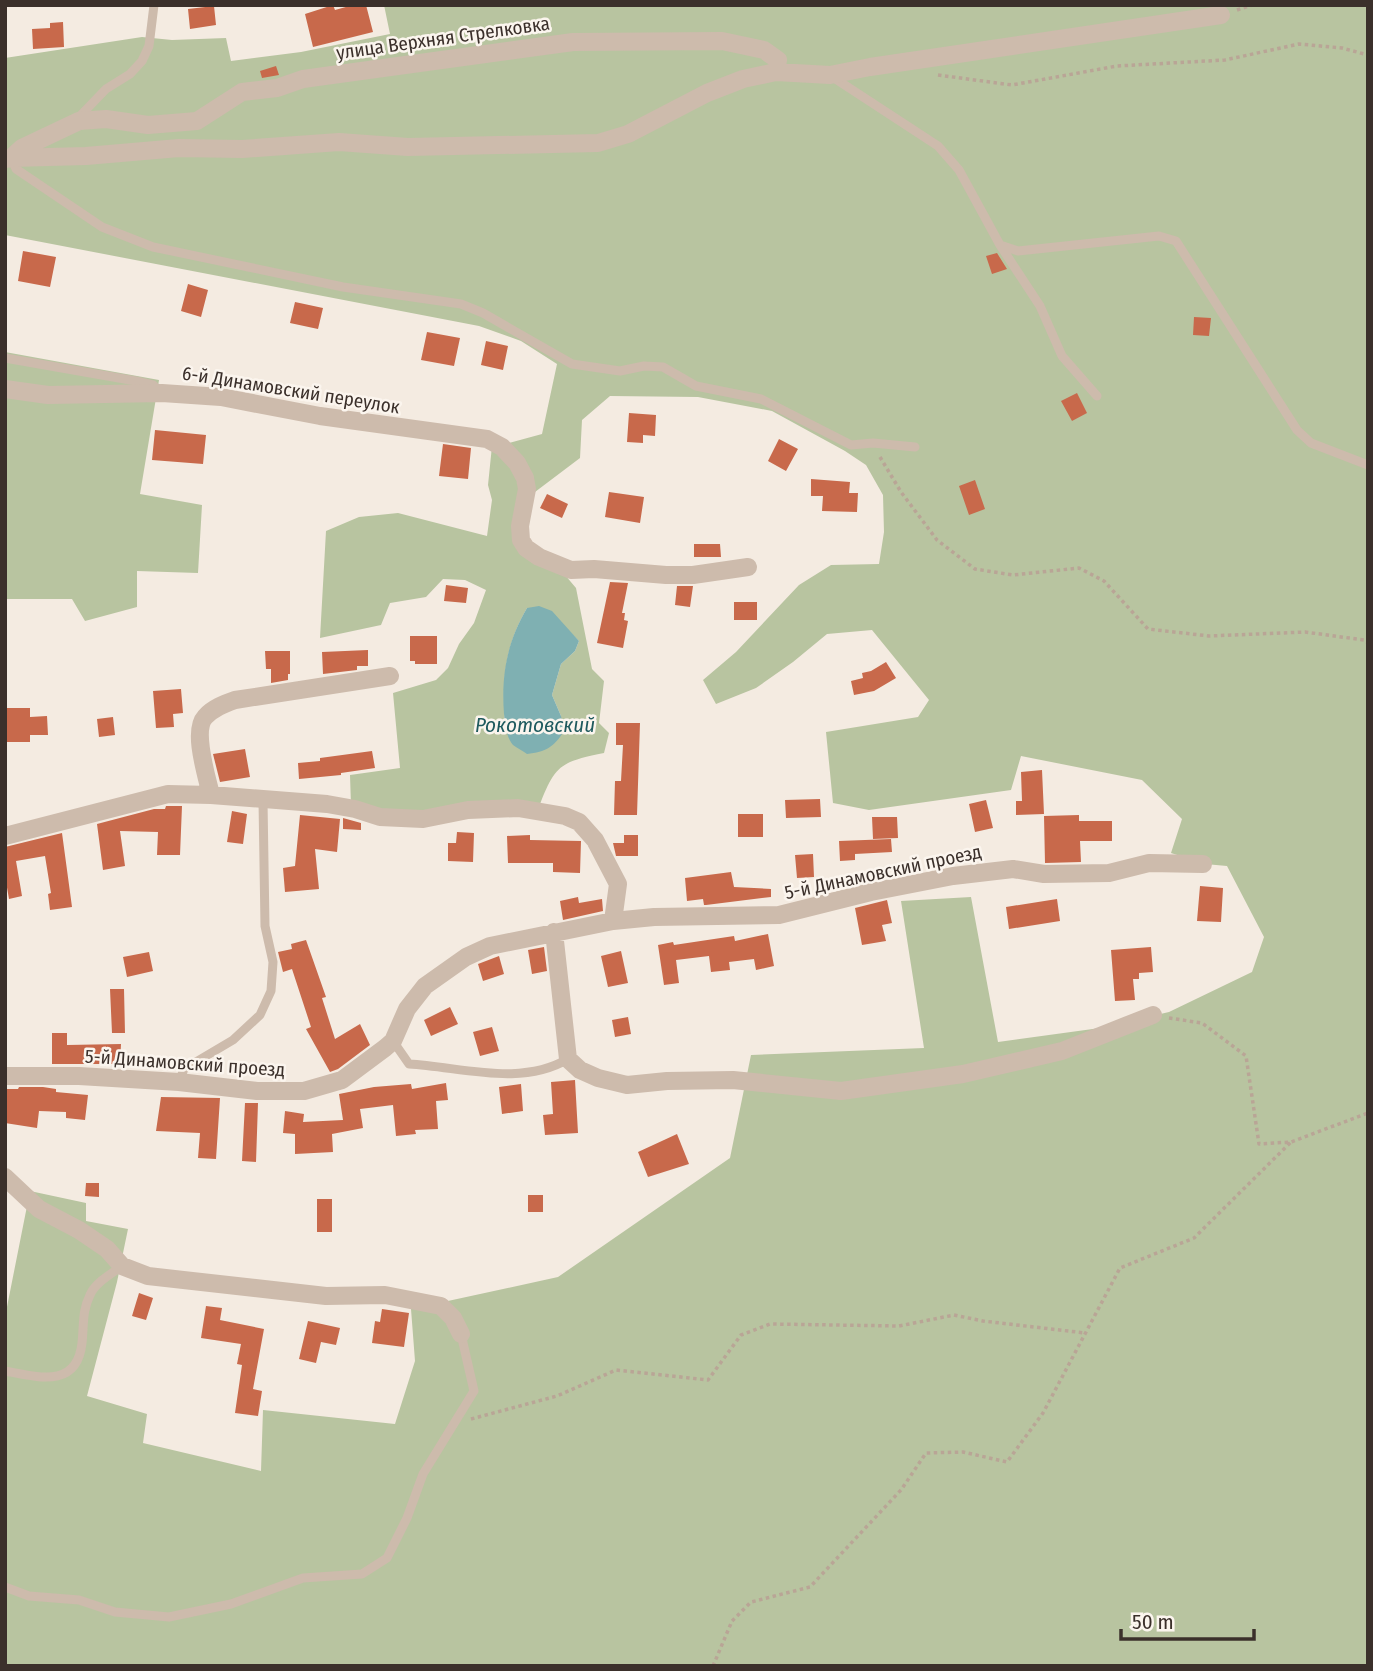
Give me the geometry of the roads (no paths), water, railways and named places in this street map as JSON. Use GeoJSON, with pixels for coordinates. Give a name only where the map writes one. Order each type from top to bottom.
{"type":"FeatureCollection","features":[{"type":"Feature","properties":{"kind":"street"},"geometry":{"type":"LineString","coordinates":[[8,159],[178,148],[242,149],[339,142],[408,147],[598,143],[628,134],[707,93],[743,79],[776,72],[830,75],[1222,15]]}},
{"type":"Feature","properties":{"kind":"street","name":"улица Верхняя Стрелковка"},"geometry":{"type":"LineString","coordinates":[[8,159],[22,148],[79,121],[106,119],[148,125],[197,121],[242,92],[277,88],[303,79],[573,42],[722,41],[764,50],[778,60],[776,72]]}},
{"type":"Feature","properties":{"kind":"street","name":"6-й Динамовский переулок"},"geometry":{"type":"LineString","coordinates":[[5,389],[48,395],[162,393],[220,397],[320,416],[487,439],[502,447],[517,463],[525,478],[527,489],[520,526],[521,540],[526,548],[539,556],[571,570],[693,575],[748,567]]}},
{"type":"Feature","properties":{"kind":"street"},"geometry":{"type":"LineString","coordinates":[[211,795],[199,730],[203,718],[219,706],[234,700],[390,676]]}},
{"type":"Feature","properties":{"kind":"street"},"geometry":{"type":"LineString","coordinates":[[5,836],[168,794],[327,804],[380,817],[423,819],[468,810],[518,808],[565,816],[579,822],[595,840],[618,884],[612,921]]}},
{"type":"Feature","properties":{"kind":"street","name":"5-й Динамовский проезд"},"geometry":{"type":"LineString","coordinates":[[5,1076],[79,1076],[179,1082],[257,1091],[304,1091],[342,1080],[393,1041],[407,1009],[425,986],[466,957],[490,946],[612,921],[654,917],[779,915],[871,892],[953,876],[1013,869],[1044,874],[1109,873],[1149,863],[1203,864]]}},
{"type":"Feature","properties":{"kind":"street"},"geometry":{"type":"LineString","coordinates":[[554,932],[568,1059],[580,1070],[598,1078],[627,1085],[667,1081],[733,1080],[841,1091],[963,1074],[1062,1052],[1153,1015]]}},
{"type":"Feature","properties":{"kind":"street"},"geometry":{"type":"LineString","coordinates":[[5,1177],[39,1209],[107,1249],[122,1266],[148,1276],[326,1296],[385,1295],[441,1306],[453,1318],[461,1334]]}},
{"type":"Feature","properties":{"kind":"lane"},"geometry":{"type":"LineString","coordinates":[[79,121],[80,116],[106,89],[130,74],[142,61],[149,46],[154,5]]}},
{"type":"Feature","properties":{"kind":"lane"},"geometry":{"type":"LineString","coordinates":[[830,75],[938,146],[960,170],[1000,245],[1040,306],[1062,356],[1097,396]]}},
{"type":"Feature","properties":{"kind":"lane"},"geometry":{"type":"LineString","coordinates":[[8,159],[16,169],[102,227],[153,247],[343,287],[461,304],[483,313],[572,365],[620,371],[644,366],[663,367],[696,386],[761,399],[851,445],[873,443],[915,447]]}},
{"type":"Feature","properties":{"kind":"lane"},"geometry":{"type":"LineString","coordinates":[[1000,245],[1018,251],[1160,236],[1177,241],[1297,430],[1311,443],[1368,465]]}},
{"type":"Feature","properties":{"kind":"lane"},"geometry":{"type":"LineString","coordinates":[[5,358],[153,384],[162,393]]}},
{"type":"Feature","properties":{"kind":"lane"},"geometry":{"type":"LineString","coordinates":[[179,1082],[184,1069],[233,1040],[260,1015],[271,991],[273,962],[265,926],[263,801]]}},
{"type":"Feature","properties":{"kind":"lane"},"geometry":{"type":"LineString","coordinates":[[393,1041],[410,1064],[496,1075],[553,1068],[568,1059]]}},
{"type":"Feature","properties":{"kind":"lane"},"geometry":{"type":"LineString","coordinates":[[5,1371],[47,1379],[65,1374],[77,1363],[82,1344],[83,1311],[91,1291],[122,1266]]}},
{"type":"Feature","properties":{"kind":"lane"},"geometry":{"type":"LineString","coordinates":[[5,1587],[29,1596],[79,1600],[115,1612],[169,1617],[231,1604],[303,1578],[362,1574],[387,1558],[407,1518],[423,1475],[474,1391],[461,1334]]}},
{"type":"Feature","properties":{"kind":"water","name":"Рокотовский"},"geometry":{"type":"Polygon","coordinates":[[[539,606],[552,611],[579,641],[575,651],[561,664],[552,695],[564,731],[549,748],[527,754],[513,745],[507,734],[504,714],[505,672],[510,646],[520,621],[527,608],[539,606]]]}}]}
